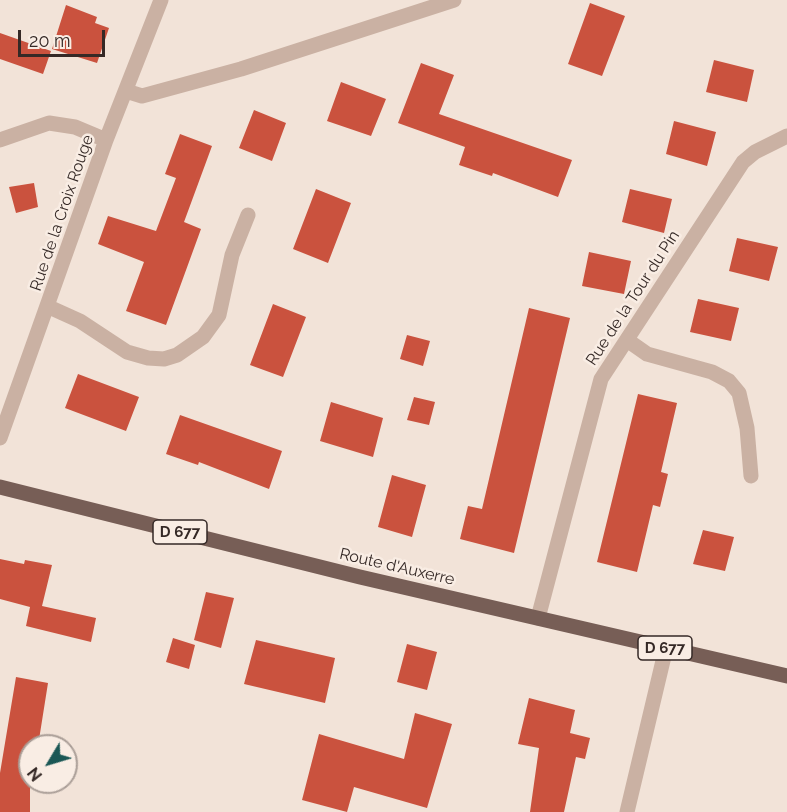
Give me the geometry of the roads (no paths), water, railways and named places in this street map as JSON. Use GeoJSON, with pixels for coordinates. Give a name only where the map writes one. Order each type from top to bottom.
{"type":"FeatureCollection","features":[{"type":"Feature","properties":{"kind":"main road","name":"Route d'Auxerre"},"geometry":{"type":"LineString","coordinates":[[0,487],[360,577],[787,676]]}},
{"type":"Feature","properties":{"kind":"street","name":"Rue de la Croix Rouge"},"geometry":{"type":"LineString","coordinates":[[0,438],[49,307],[106,140],[161,0]]}},
{"type":"Feature","properties":{"kind":"street"},"geometry":{"type":"LineString","coordinates":[[126,91],[142,96],[241,69],[454,0]]}},
{"type":"Feature","properties":{"kind":"street"},"geometry":{"type":"LineString","coordinates":[[0,140],[49,123],[75,127],[106,140]]}},
{"type":"Feature","properties":{"kind":"street","name":"Rue de la Tour du Pin"},"geometry":{"type":"LineString","coordinates":[[538,618],[595,394],[601,379],[743,162],[755,152],[787,136]]}},
{"type":"Feature","properties":{"kind":"street"},"geometry":{"type":"LineString","coordinates":[[49,307],[80,321],[127,352],[148,358],[164,359],[177,355],[203,337],[219,315],[232,255],[248,215]]}},
{"type":"Feature","properties":{"kind":"street"},"geometry":{"type":"LineString","coordinates":[[627,340],[648,354],[712,372],[729,381],[739,393],[747,428],[751,476]]}},
{"type":"Feature","properties":{"kind":"street"},"geometry":{"type":"LineString","coordinates":[[627,812],[666,648]]}}]}
